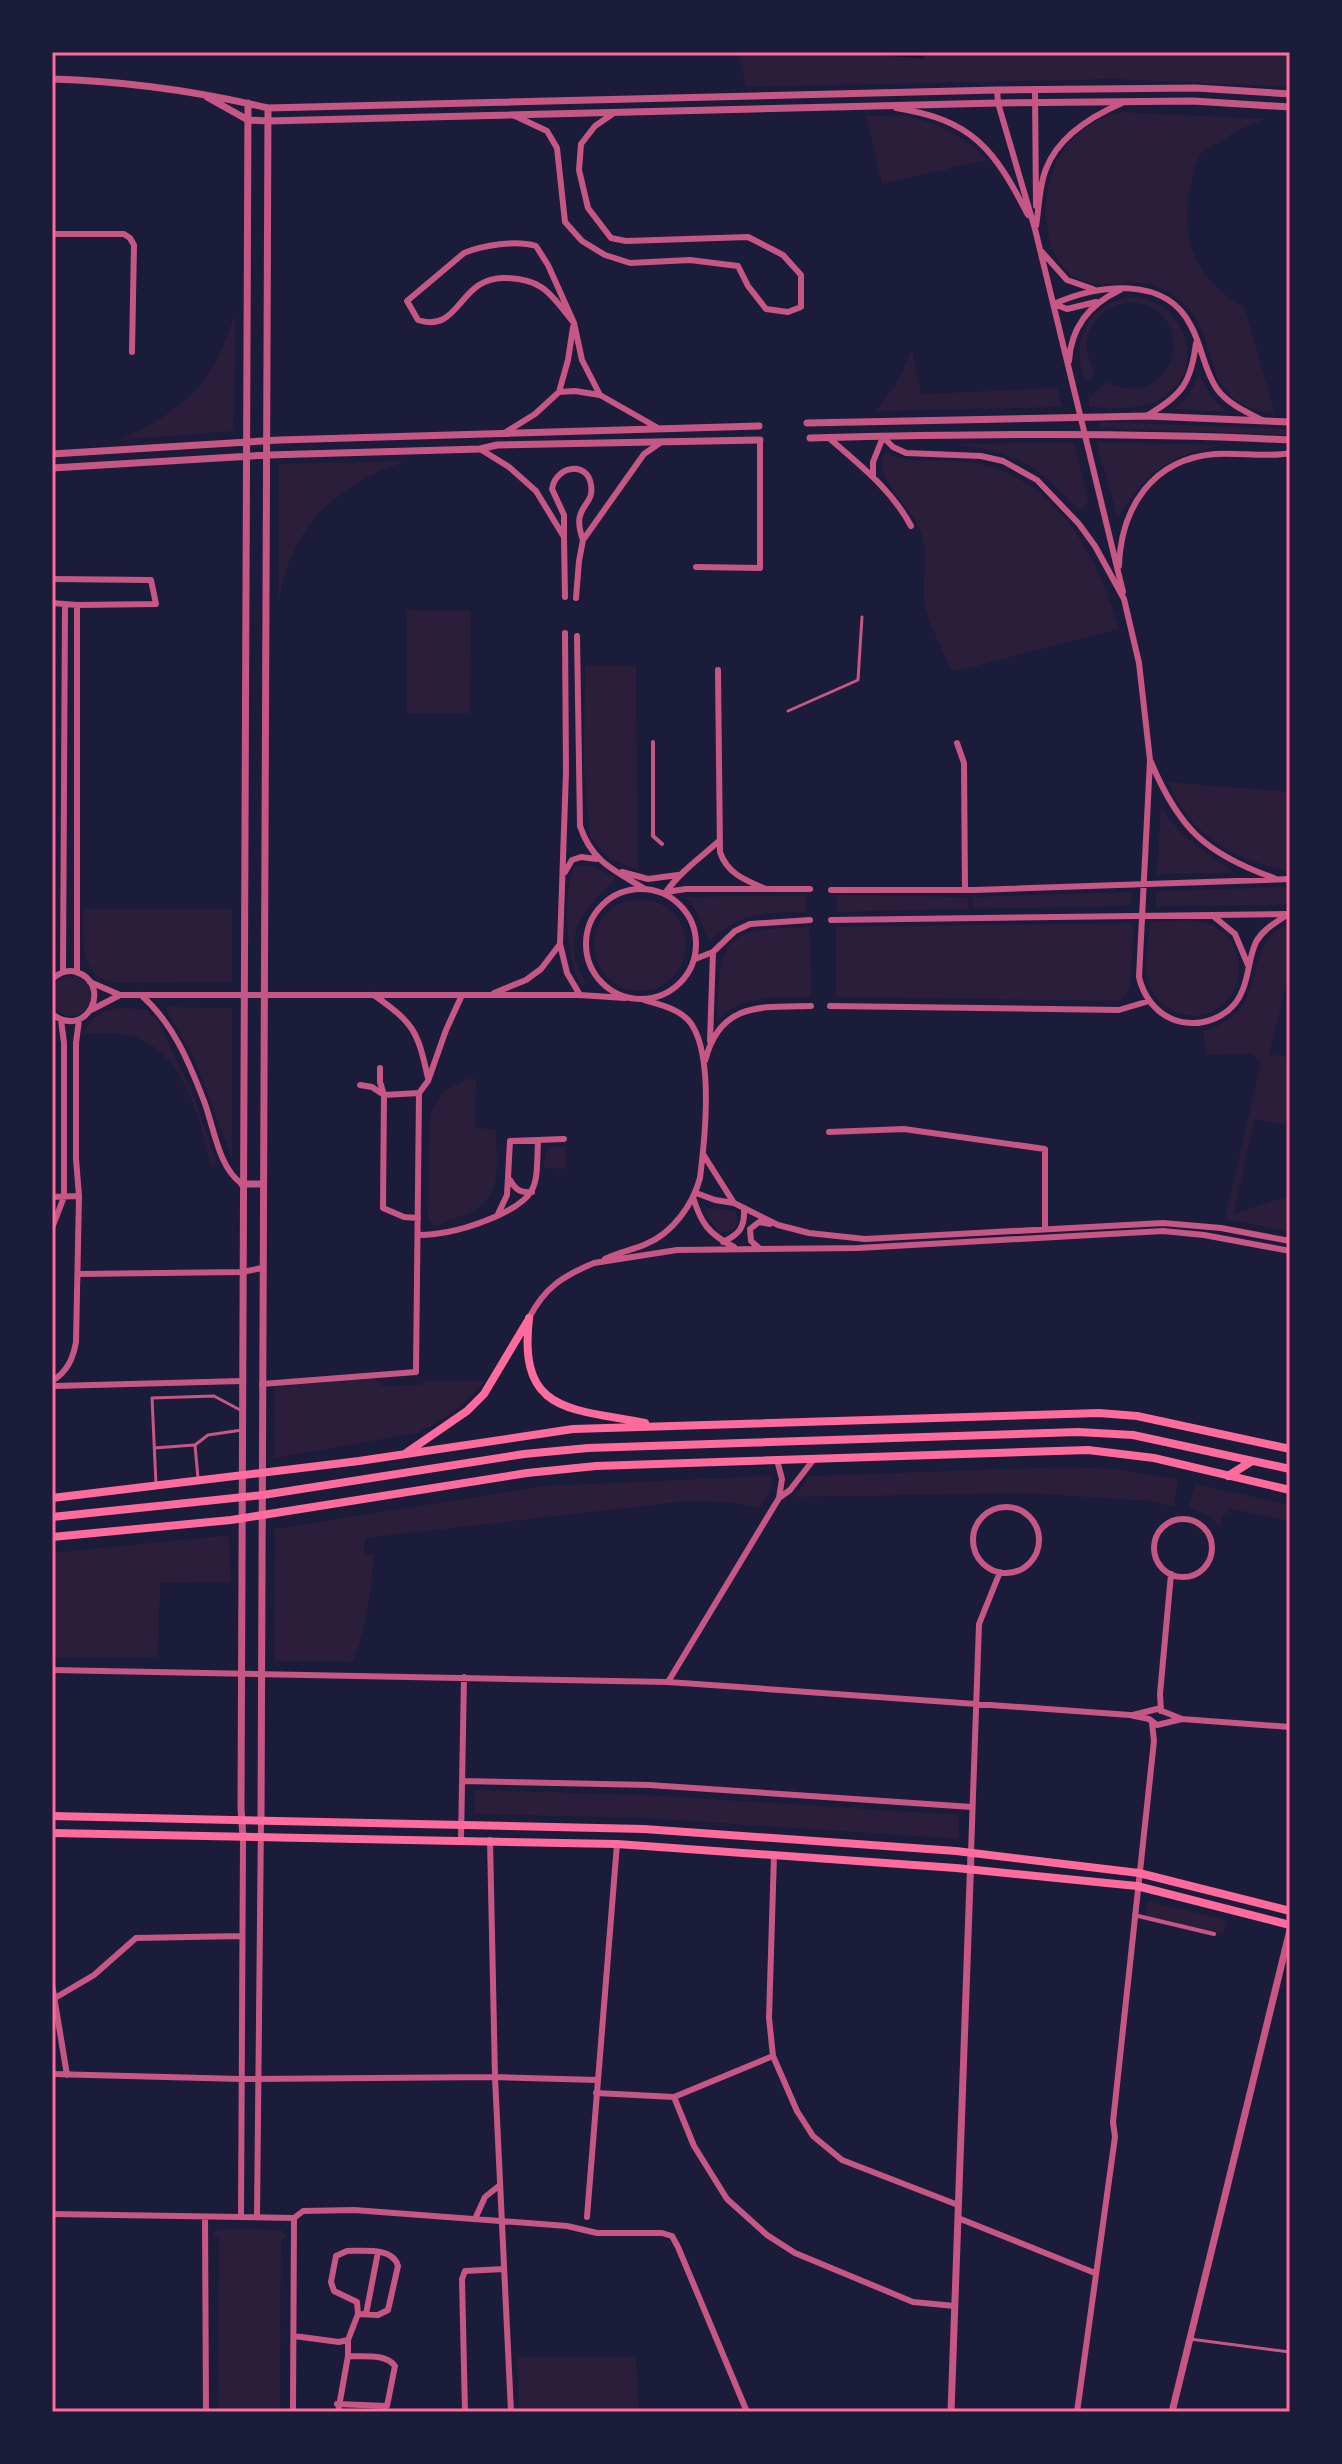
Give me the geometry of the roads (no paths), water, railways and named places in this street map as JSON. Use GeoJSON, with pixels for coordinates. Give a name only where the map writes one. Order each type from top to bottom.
{"type":"FeatureCollection","features":[{"type":"Feature","properties":{"kind":"main road"},"geometry":{"type":"LineString","coordinates":[[529,1318],[526,1344],[528,1365],[544,1393],[566,1407],[582,1412],[658,1426]]}},
{"type":"Feature","properties":{"kind":"main road"},"geometry":{"type":"LineString","coordinates":[[403,1455],[467,1411],[484,1394],[529,1318]]}},
{"type":"Feature","properties":{"kind":"main road"},"geometry":{"type":"LineString","coordinates":[[52,1498],[156,1488],[573,1429],[1099,1413],[1137,1416],[1290,1449]]}},
{"type":"Feature","properties":{"kind":"main road"},"geometry":{"type":"LineString","coordinates":[[52,1517],[263,1495],[524,1454],[588,1448],[1078,1432],[1133,1435],[1290,1469]]}},
{"type":"Feature","properties":{"kind":"main road"},"geometry":{"type":"LineString","coordinates":[[52,1537],[242,1518],[565,1468],[1088,1450],[1154,1458],[1290,1490]]}},
{"type":"Feature","properties":{"kind":"main road"},"geometry":{"type":"LineString","coordinates":[[352,1481],[359,1461]]}},
{"type":"Feature","properties":{"kind":"main road"},"geometry":{"type":"LineString","coordinates":[[1227,1476],[1252,1461]]}},
{"type":"Feature","properties":{"kind":"main road"},"geometry":{"type":"LineString","coordinates":[[129,1528],[139,1508]]}},
{"type":"Feature","properties":{"kind":"main road"},"geometry":{"type":"LineString","coordinates":[[52,1816],[633,1829],[971,1853],[1139,1873],[1290,1911]]}},
{"type":"Feature","properties":{"kind":"main road"},"geometry":{"type":"LineString","coordinates":[[52,1833],[617,1844],[969,1869],[1137,1886],[1290,1928]]}},
{"type":"Feature","properties":{"kind":"street"},"geometry":{"type":"LineString","coordinates":[[52,79],[104,80],[202,93],[268,108],[1035,89],[1196,88],[1290,94]]}},
{"type":"Feature","properties":{"kind":"street"},"geometry":{"type":"LineString","coordinates":[[1035,89],[1035,229]]}},
{"type":"Feature","properties":{"kind":"street"},"geometry":{"type":"LineString","coordinates":[[997,90],[998,103],[1041,251],[1139,663],[1150,760],[1139,977],[1149,1001],[1158,1011],[1178,1021],[1203,1023],[1215,1019],[1240,997],[1257,941],[1265,930],[1289,914]]}},
{"type":"Feature","properties":{"kind":"street"},"geometry":{"type":"LineString","coordinates":[[202,93],[248,120],[268,121],[1126,101],[1193,101],[1290,107]]}},
{"type":"Feature","properties":{"kind":"street"},"geometry":{"type":"LineString","coordinates":[[1035,229],[1045,170],[1053,156],[1086,122],[1126,101]]}},
{"type":"Feature","properties":{"kind":"street"},"geometry":{"type":"LineString","coordinates":[[241,2217],[242,1184],[248,103]]}},
{"type":"Feature","properties":{"kind":"street"},"geometry":{"type":"LineString","coordinates":[[884,106],[919,111],[946,121],[982,144],[1006,172],[1035,229]]}},
{"type":"Feature","properties":{"kind":"street"},"geometry":{"type":"LineString","coordinates":[[257,2217],[268,108]]}},
{"type":"Feature","properties":{"kind":"street"},"geometry":{"type":"LineString","coordinates":[[513,115],[547,131],[557,148],[565,222],[582,241],[605,255],[630,263],[690,260],[738,266],[748,286],[766,309],[788,312],[801,307],[801,275],[783,255],[748,237],[626,241],[611,238],[588,208],[579,170],[581,144],[595,126],[615,112]]}},
{"type":"Feature","properties":{"kind":"street"},"geometry":{"type":"LineString","coordinates":[[52,234],[124,234],[130,238],[134,245],[132,352]]}},
{"type":"Feature","properties":{"kind":"street"},"geometry":{"type":"LineString","coordinates":[[497,445],[506,432],[535,414],[559,392],[574,323],[551,295],[529,278],[490,277],[479,282],[442,321],[426,323],[418,320],[407,301],[464,253],[473,249],[526,243],[536,246],[574,323],[582,360],[600,395]]}},
{"type":"Feature","properties":{"kind":"street"},"geometry":{"type":"LineString","coordinates":[[1041,251],[1067,280],[1097,290]]}},
{"type":"Feature","properties":{"kind":"street"},"geometry":{"type":"LineString","coordinates":[[1054,304],[1067,309],[1080,308],[1123,289]]}},
{"type":"Feature","properties":{"kind":"street"},"geometry":{"type":"LineString","coordinates":[[1054,304],[1075,294],[1097,290],[1144,290],[1168,298],[1185,315],[1218,389],[1226,399],[1262,420]]}},
{"type":"Feature","properties":{"kind":"street"},"geometry":{"type":"LineString","coordinates":[[1069,368],[1070,346],[1075,332],[1081,320],[1099,301]]}},
{"type":"Feature","properties":{"kind":"street"},"geometry":{"type":"LineString","coordinates":[[1147,416],[1171,401],[1183,389],[1193,367],[1196,339]]}},
{"type":"Feature","properties":{"kind":"street"},"geometry":{"type":"LineString","coordinates":[[568,360],[582,360]]}},
{"type":"Feature","properties":{"kind":"street"},"geometry":{"type":"LineString","coordinates":[[559,392],[600,395],[638,414],[658,428],[660,443]]}},
{"type":"Feature","properties":{"kind":"street"},"geometry":{"type":"LineString","coordinates":[[807,423],[1147,416],[1290,422]]}},
{"type":"Feature","properties":{"kind":"street"},"geometry":{"type":"LineString","coordinates":[[52,454],[268,440],[759,426]]}},
{"type":"Feature","properties":{"kind":"street"},"geometry":{"type":"LineString","coordinates":[[810,438],[1184,435],[1290,440]]}},
{"type":"Feature","properties":{"kind":"street"},"geometry":{"type":"LineString","coordinates":[[883,437],[893,447],[906,453],[981,456],[1022,470],[1045,487],[1079,524],[1095,546],[1124,599]]}},
{"type":"Feature","properties":{"kind":"street"},"geometry":{"type":"LineString","coordinates":[[873,477],[873,462],[883,437]]}},
{"type":"Feature","properties":{"kind":"street"},"geometry":{"type":"LineString","coordinates":[[829,438],[903,509],[911,526]]}},
{"type":"Feature","properties":{"kind":"street"},"geometry":{"type":"LineString","coordinates":[[52,468],[268,455],[480,449],[497,445],[760,440],[760,568],[696,567]]}},
{"type":"Feature","properties":{"kind":"street"},"geometry":{"type":"LineString","coordinates":[[576,598],[583,540],[644,454],[660,443]]}},
{"type":"Feature","properties":{"kind":"street"},"geometry":{"type":"LineString","coordinates":[[480,449],[509,467],[536,491],[564,537]]}},
{"type":"Feature","properties":{"kind":"street"},"geometry":{"type":"LineString","coordinates":[[1119,578],[1120,539],[1129,512],[1138,496],[1167,470],[1181,462],[1212,454],[1270,456],[1290,453]]}},
{"type":"Feature","properties":{"kind":"street"},"geometry":{"type":"LineString","coordinates":[[565,597],[564,515],[552,489],[560,472],[573,469],[584,473],[591,484],[590,496],[578,516],[583,540]]}},
{"type":"Feature","properties":{"kind":"street"},"geometry":{"type":"LineString","coordinates":[[52,579],[151,580],[156,604],[52,603]]}},
{"type":"Feature","properties":{"kind":"street"},"geometry":{"type":"LineString","coordinates":[[63,972],[65,605]]}},
{"type":"Feature","properties":{"kind":"street"},"geometry":{"type":"LineString","coordinates":[[77,605],[77,972]]}},
{"type":"Feature","properties":{"kind":"street"},"geometry":{"type":"LineString","coordinates":[[565,633],[566,772],[560,944],[567,973],[580,995]]}},
{"type":"Feature","properties":{"kind":"street"},"geometry":{"type":"LineString","coordinates":[[577,636],[578,810],[585,843],[597,859],[645,889]]}},
{"type":"Feature","properties":{"kind":"street"},"geometry":{"type":"LineString","coordinates":[[718,670],[719,841],[723,862],[734,874],[766,889]]}},
{"type":"Feature","properties":{"kind":"street"},"geometry":{"type":"LineString","coordinates":[[653,742],[653,836],[662,844]]}},
{"type":"Feature","properties":{"kind":"street"},"geometry":{"type":"LineString","coordinates":[[957,743],[964,763],[965,890]]}},
{"type":"Feature","properties":{"kind":"street"},"geometry":{"type":"LineString","coordinates":[[1150,760],[1179,818],[1203,843],[1250,870],[1278,879]]}},
{"type":"Feature","properties":{"kind":"street"},"geometry":{"type":"LineString","coordinates":[[666,892],[678,875],[719,841]]}},
{"type":"Feature","properties":{"kind":"street"},"geometry":{"type":"LineString","coordinates":[[564,874],[572,860],[581,857],[597,859]]}},
{"type":"Feature","properties":{"kind":"street"},"geometry":{"type":"LineString","coordinates":[[612,869],[648,879],[678,875]]}},
{"type":"Feature","properties":{"kind":"street"},"geometry":{"type":"LineString","coordinates":[[831,890],[965,890],[1290,879]]}},
{"type":"Feature","properties":{"kind":"street"},"geometry":{"type":"LineString","coordinates":[[625,998],[608,988],[595,974],[588,958],[585,938],[595,913],[613,894],[645,889],[666,892],[686,889],[810,889]]}},
{"type":"Feature","properties":{"kind":"street"},"geometry":{"type":"LineString","coordinates":[[644,1000],[659,996],[678,984],[695,959],[696,937],[689,916],[666,892]]}},
{"type":"Feature","properties":{"kind":"street"},"geometry":{"type":"LineString","coordinates":[[831,920],[1289,914]]}},
{"type":"Feature","properties":{"kind":"street"},"geometry":{"type":"LineString","coordinates":[[1212,915],[1235,934],[1248,965]]}},
{"type":"Feature","properties":{"kind":"street"},"geometry":{"type":"LineString","coordinates":[[695,959],[713,952],[735,931],[750,924],[810,920]]}},
{"type":"Feature","properties":{"kind":"street"},"geometry":{"type":"LineString","coordinates":[[486,995],[533,975],[560,944]]}},
{"type":"Feature","properties":{"kind":"street"},"geometry":{"type":"LineString","coordinates":[[713,952],[710,1042],[705,1061],[703,1154],[695,1195],[699,1218],[724,1242],[736,1248]]}},
{"type":"Feature","properties":{"kind":"street"},"geometry":{"type":"LineString","coordinates":[[52,979],[63,972],[77,972],[90,982],[120,995],[580,995],[644,1000],[681,1013],[693,1025],[705,1061]]}},
{"type":"Feature","properties":{"kind":"street"},"geometry":{"type":"LineString","coordinates":[[90,982],[95,995],[91,1010]]}},
{"type":"Feature","properties":{"kind":"street"},"geometry":{"type":"LineString","coordinates":[[52,1014],[61,1020],[79,1020],[120,995]]}},
{"type":"Feature","properties":{"kind":"street"},"geometry":{"type":"LineString","coordinates":[[141,995],[168,1024],[204,1101],[230,1175],[242,1184],[263,1184]]}},
{"type":"Feature","properties":{"kind":"street"},"geometry":{"type":"LineString","coordinates":[[374,995],[411,1025],[421,1047],[428,1081]]}},
{"type":"Feature","properties":{"kind":"street"},"geometry":{"type":"LineString","coordinates":[[262,1384],[416,1372],[419,1093],[428,1081],[462,995]]}},
{"type":"Feature","properties":{"kind":"street"},"geometry":{"type":"LineString","coordinates":[[830,1006],[1119,1010],[1149,1001]]}},
{"type":"Feature","properties":{"kind":"street"},"geometry":{"type":"LineString","coordinates":[[710,1042],[719,1027],[744,1012],[775,1006],[811,1006]]}},
{"type":"Feature","properties":{"kind":"street"},"geometry":{"type":"LineString","coordinates":[[52,1228],[64,1197],[64,1043],[61,1020]]}},
{"type":"Feature","properties":{"kind":"street"},"geometry":{"type":"LineString","coordinates":[[53,1383],[74,1353],[78,1274],[76,1043],[79,1020]]}},
{"type":"Feature","properties":{"kind":"street"},"geometry":{"type":"LineString","coordinates":[[693,1025],[710,1026]]}},
{"type":"Feature","properties":{"kind":"street"},"geometry":{"type":"LineString","coordinates":[[380,1068],[384,1095],[383,1208],[404,1217],[418,1218]]}},
{"type":"Feature","properties":{"kind":"street"},"geometry":{"type":"LineString","coordinates":[[360,1085],[372,1087],[384,1095],[419,1093]]}},
{"type":"Feature","properties":{"kind":"street"},"geometry":{"type":"LineString","coordinates":[[829,1132],[904,1129],[1045,1149],[1045,1229]]}},
{"type":"Feature","properties":{"kind":"street"},"geometry":{"type":"LineString","coordinates":[[497,1216],[510,1180],[510,1141],[564,1139]]}},
{"type":"Feature","properties":{"kind":"street"},"geometry":{"type":"LineString","coordinates":[[418,1235],[441,1234],[497,1216],[522,1203],[532,1192],[536,1181],[538,1141]]}},
{"type":"Feature","properties":{"kind":"street"},"geometry":{"type":"LineString","coordinates":[[703,1154],[734,1203]]}},
{"type":"Feature","properties":{"kind":"street"},"geometry":{"type":"LineString","coordinates":[[510,1180],[515,1189],[523,1193],[532,1192]]}},
{"type":"Feature","properties":{"kind":"street"},"geometry":{"type":"LineString","coordinates":[[695,1195],[734,1203],[778,1225]]}},
{"type":"Feature","properties":{"kind":"street"},"geometry":{"type":"LineString","coordinates":[[529,1318],[552,1285],[569,1273],[662,1236],[679,1219],[695,1195]]}},
{"type":"Feature","properties":{"kind":"street"},"geometry":{"type":"LineString","coordinates":[[52,1197],[79,1196]]}},
{"type":"Feature","properties":{"kind":"street"},"geometry":{"type":"LineString","coordinates":[[705,1249],[741,1232],[745,1222],[744,1208]]}},
{"type":"Feature","properties":{"kind":"street"},"geometry":{"type":"LineString","coordinates":[[760,1248],[751,1241],[750,1229],[759,1222],[809,1233],[865,1239],[1163,1223],[1221,1228],[1290,1241]]}},
{"type":"Feature","properties":{"kind":"street"},"geometry":{"type":"LineString","coordinates":[[594,1263],[658,1252],[705,1249],[858,1248],[1163,1231],[1204,1235],[1290,1251]]}},
{"type":"Feature","properties":{"kind":"street"},"geometry":{"type":"LineString","coordinates":[[78,1274],[242,1272],[262,1268]]}},
{"type":"Feature","properties":{"kind":"street"},"geometry":{"type":"LineString","coordinates":[[53,1383],[242,1381]]}},
{"type":"Feature","properties":{"kind":"street"},"geometry":{"type":"LineString","coordinates":[[779,1498],[790,1490],[814,1459]]}},
{"type":"Feature","properties":{"kind":"street"},"geometry":{"type":"LineString","coordinates":[[668,1682],[779,1498],[782,1479],[777,1460]]}},
{"type":"Feature","properties":{"kind":"street"},"geometry":{"type":"LineString","coordinates":[[1009,1507],[1020,1510],[1034,1522],[1039,1535],[1037,1552],[1025,1567],[1015,1572],[1000,1572],[980,1561],[973,1537],[977,1523],[984,1514],[1009,1507]]}},
{"type":"Feature","properties":{"kind":"street"},"geometry":{"type":"LineString","coordinates":[[1184,1519],[1195,1521],[1210,1536],[1211,1558],[1203,1569],[1193,1575],[1183,1577],[1171,1574],[1158,1563],[1154,1554],[1156,1536],[1169,1522],[1184,1519]]}},
{"type":"Feature","properties":{"kind":"street"},"geometry":{"type":"LineString","coordinates":[[951,2412],[979,1624],[1000,1572]]}},
{"type":"Feature","properties":{"kind":"street"},"geometry":{"type":"LineString","coordinates":[[1154,1741],[1162,1722],[1160,1694],[1171,1574]]}},
{"type":"Feature","properties":{"kind":"street"},"geometry":{"type":"LineString","coordinates":[[52,1670],[668,1682],[1130,1715],[1151,1716],[1162,1712],[1182,1719]]}},
{"type":"Feature","properties":{"kind":"street"},"geometry":{"type":"LineString","coordinates":[[461,1839],[464,1677]]}},
{"type":"Feature","properties":{"kind":"street"},"geometry":{"type":"LineString","coordinates":[[1077,2412],[1115,2137],[1113,2122],[1154,1741],[1151,1716],[1160,1694]]}},
{"type":"Feature","properties":{"kind":"street"},"geometry":{"type":"LineString","coordinates":[[1151,1716],[1162,1722],[1182,1719],[1290,1727]]}},
{"type":"Feature","properties":{"kind":"street"},"geometry":{"type":"LineString","coordinates":[[462,1781],[649,1785],[972,1807]]}},
{"type":"Feature","properties":{"kind":"street"},"geometry":{"type":"LineString","coordinates":[[775,1838],[769,2018],[773,2056],[797,2111],[813,2136],[842,2160],[958,2205]]}},
{"type":"Feature","properties":{"kind":"street"},"geometry":{"type":"LineString","coordinates":[[490,1840],[495,2077],[511,2412]]}},
{"type":"Feature","properties":{"kind":"street"},"geometry":{"type":"LineString","coordinates":[[584,2230],[617,1844]]}},
{"type":"Feature","properties":{"kind":"street"},"geometry":{"type":"LineString","coordinates":[[1134,1915],[1214,1934]]}},
{"type":"Feature","properties":{"kind":"street"},"geometry":{"type":"LineString","coordinates":[[1172,2412],[1290,1928]]}},
{"type":"Feature","properties":{"kind":"street"},"geometry":{"type":"LineString","coordinates":[[55,1998],[94,1975],[136,1938],[242,1936]]}},
{"type":"Feature","properties":{"kind":"street"},"geometry":{"type":"LineString","coordinates":[[52,1984],[67,2075]]}},
{"type":"Feature","properties":{"kind":"street"},"geometry":{"type":"LineString","coordinates":[[596,2093],[674,2097],[773,2056]]}},
{"type":"Feature","properties":{"kind":"street"},"geometry":{"type":"LineString","coordinates":[[52,2074],[241,2079],[495,2077],[597,2080]]}},
{"type":"Feature","properties":{"kind":"street"},"geometry":{"type":"LineString","coordinates":[[674,2097],[694,2146],[721,2190],[743,2215],[767,2235],[795,2253],[913,2302],[955,2306]]}},
{"type":"Feature","properties":{"kind":"street"},"geometry":{"type":"LineString","coordinates":[[475,2219],[485,2197],[500,2185]]}},
{"type":"Feature","properties":{"kind":"street"},"geometry":{"type":"LineString","coordinates":[[52,2214],[294,2218],[303,2211],[354,2210],[502,2221],[597,2233],[662,2233],[672,2236],[747,2412]]}},
{"type":"Feature","properties":{"kind":"street"},"geometry":{"type":"LineString","coordinates":[[205,2217],[206,2412]]}},
{"type":"Feature","properties":{"kind":"street"},"geometry":{"type":"LineString","coordinates":[[293,2412],[294,2218]]}},
{"type":"Feature","properties":{"kind":"street"},"geometry":{"type":"LineString","coordinates":[[958,2218],[1095,2273]]}},
{"type":"Feature","properties":{"kind":"street"},"geometry":{"type":"LineString","coordinates":[[348,2356],[386,2358],[392,2362],[395,2366],[387,2406],[338,2408],[348,2340],[358,2314],[357,2302],[334,2291],[331,2282],[336,2256],[347,2251],[393,2255],[398,2266],[388,2310],[378,2315],[358,2314]]}},
{"type":"Feature","properties":{"kind":"street"},"geometry":{"type":"LineString","coordinates":[[366,2314],[378,2252]]}},
{"type":"Feature","properties":{"kind":"street"},"geometry":{"type":"LineString","coordinates":[[465,2412],[462,2279],[465,2271],[504,2269]]}},
{"type":"Feature","properties":{"kind":"street"},"geometry":{"type":"LineString","coordinates":[[294,2336],[339,2342],[348,2340]]}},
{"type":"Feature","properties":{"kind":"lane"},"geometry":{"type":"LineString","coordinates":[[788,711],[858,680],[862,617]]}},
{"type":"Feature","properties":{"kind":"lane"},"geometry":{"type":"LineString","coordinates":[[156,1488],[152,1398],[214,1396],[242,1411]]}},
{"type":"Feature","properties":{"kind":"lane"},"geometry":{"type":"LineString","coordinates":[[154,1448],[195,1445],[208,1435],[242,1430]]}},
{"type":"Feature","properties":{"kind":"lane"},"geometry":{"type":"LineString","coordinates":[[195,1445],[198,1481]]}},
{"type":"Feature","properties":{"kind":"lane"},"geometry":{"type":"LineString","coordinates":[[1190,2339],[1290,2352]]}},
{"type":"Feature","properties":{"kind":"waterway"},"geometry":{"type":"LineString","coordinates":[[858,52],[922,57]]}}]}
